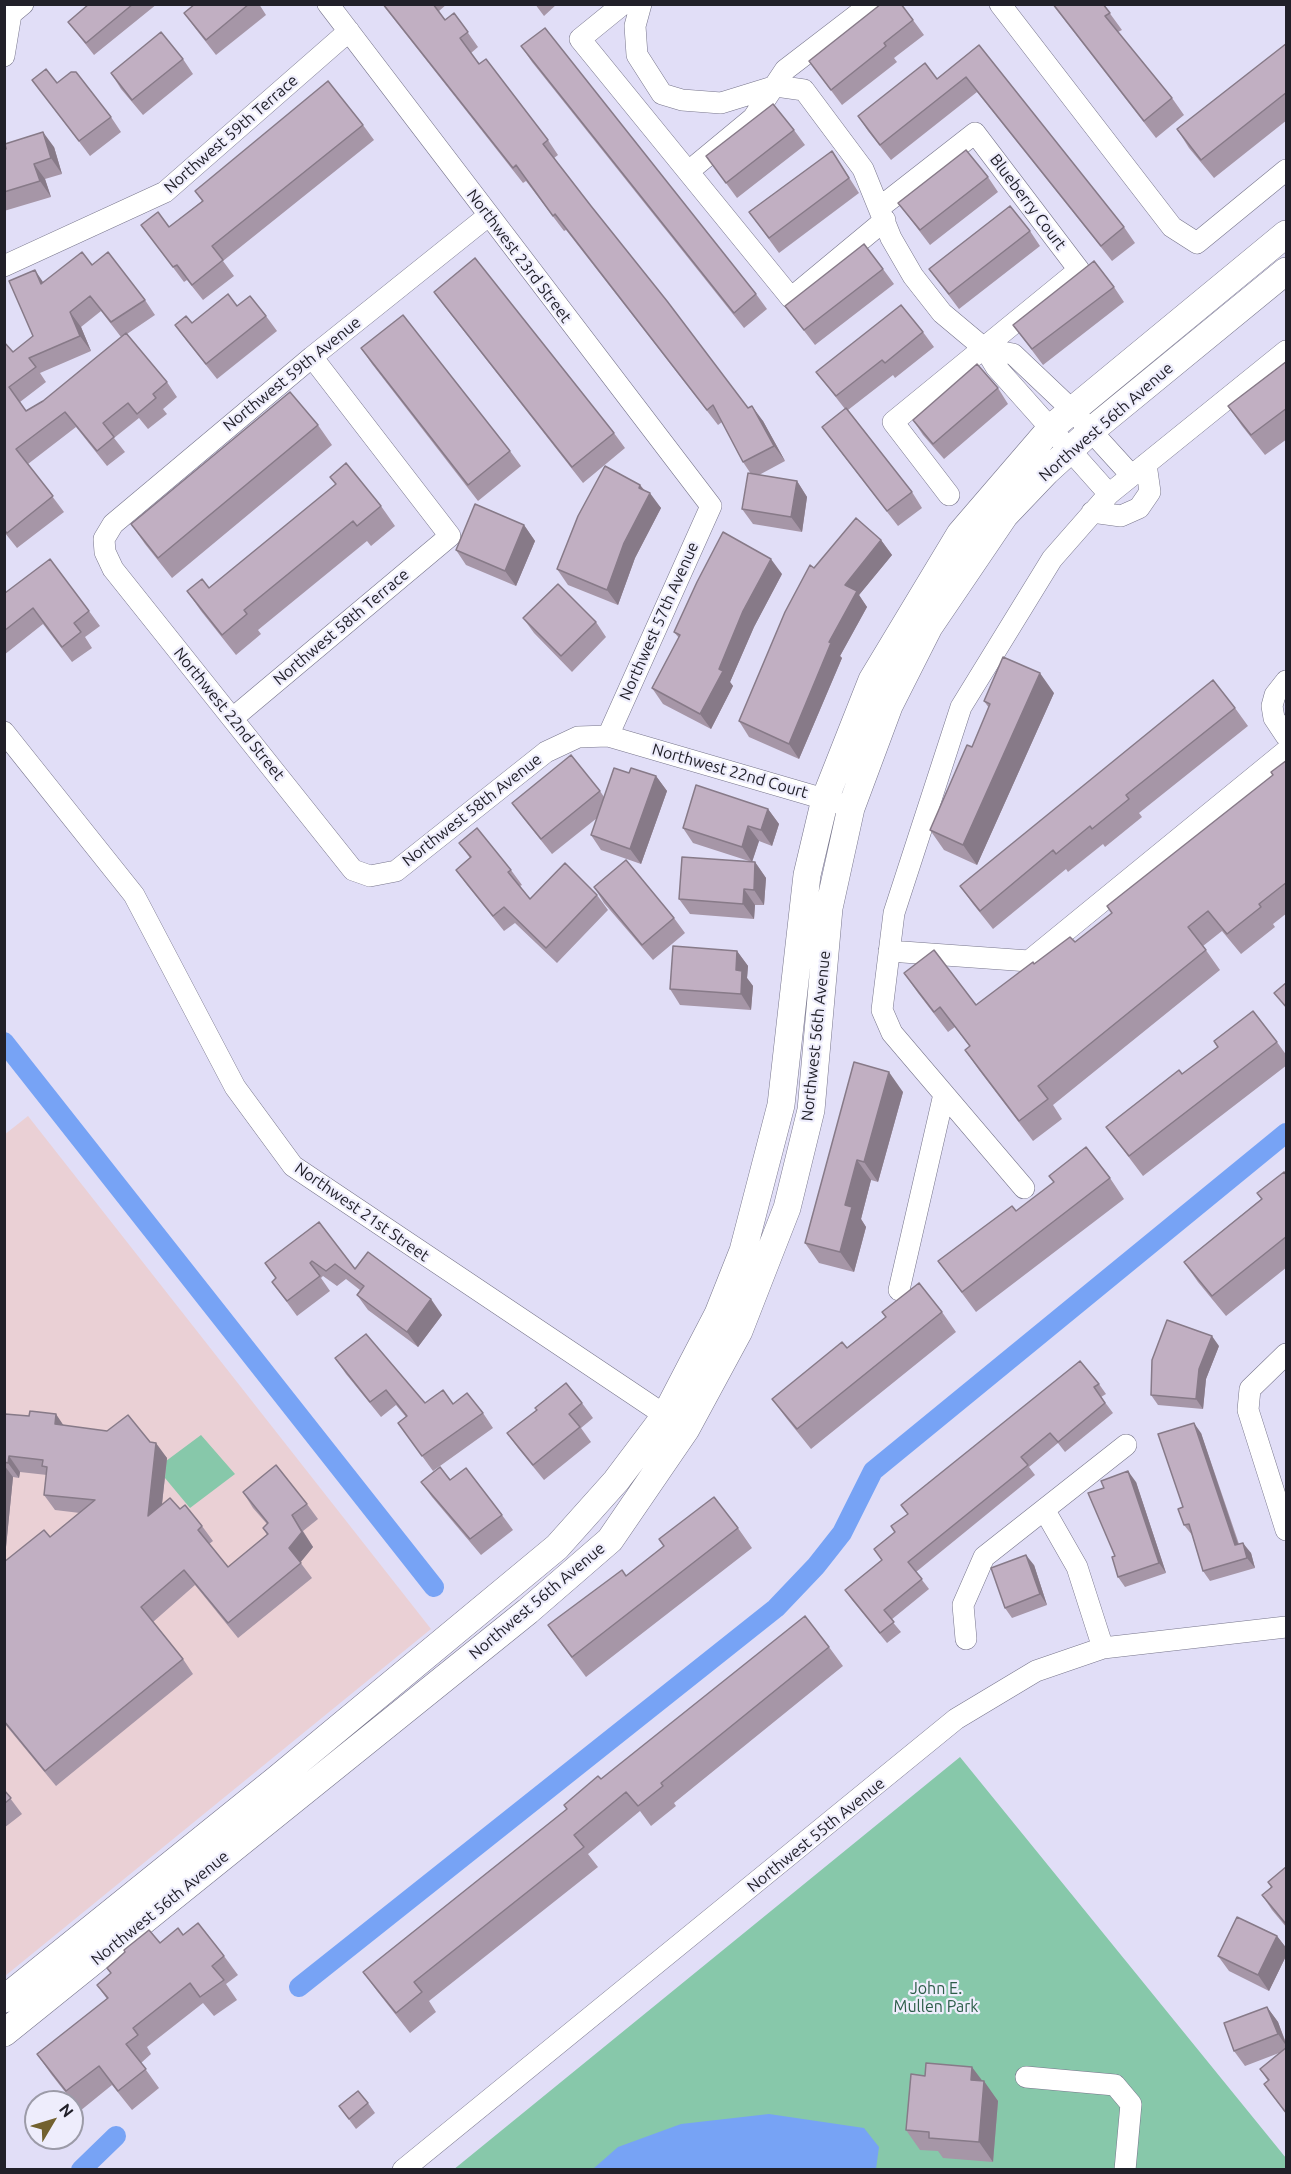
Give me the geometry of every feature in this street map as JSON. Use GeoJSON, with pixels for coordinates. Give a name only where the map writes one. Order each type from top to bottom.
{"type":"FeatureCollection","features":[{"type":"Feature","properties":{"kind":"street"},"geometry":{"type":"LineString","coordinates":[[4,56],[11,14],[23,4]]}},
{"type":"Feature","properties":{"kind":"street","name":"Northwest 23rd Street"},"geometry":{"type":"LineString","coordinates":[[328,4],[711,506]]}},
{"type":"Feature","properties":{"kind":"street","name":"Blueberry Court"},"geometry":{"type":"LineString","coordinates":[[623,4],[580,39],[791,298],[975,133],[1079,270],[893,422],[949,495]]}},
{"type":"Feature","properties":{"kind":"street"},"geometry":{"type":"LineString","coordinates":[[641,4],[635,26],[637,55],[662,94],[682,100],[722,103],[776,86],[804,90],[863,169],[900,256],[913,276],[942,313],[985,349],[1013,354],[1062,418],[1071,448],[1109,494]]}},
{"type":"Feature","properties":{"kind":"street"},"geometry":{"type":"LineString","coordinates":[[688,171],[753,118],[785,70],[871,4]]}},
{"type":"Feature","properties":{"kind":"street"},"geometry":{"type":"LineString","coordinates":[[1000,4],[1172,227],[1197,243],[1287,170]]}},
{"type":"Feature","properties":{"kind":"street","name":"Northwest 59th Terrace"},"geometry":{"type":"LineString","coordinates":[[4,266],[165,192],[349,31]]}},
{"type":"Feature","properties":{"kind":"street","name":"Northwest 59th Avenue"},"geometry":{"type":"LineString","coordinates":[[104,539],[113,524],[312,357],[488,216]]}},
{"type":"Feature","properties":{"kind":"street","name":"Northwest 56th Avenue"},"geometry":{"type":"LineString","coordinates":[[4,1999],[277,1779],[557,1547],[616,1481],[676,1423],[743,1251],[761,1183],[781,1105],[807,875],[825,799],[872,680],[960,534],[1062,418],[1287,234]]}},
{"type":"Feature","properties":{"kind":"street","name":"Northwest 56th Avenue"},"geometry":{"type":"LineString","coordinates":[[4,2033],[519,1618],[610,1540],[676,1423],[739,1331],[787,1208],[811,1110],[829,908],[852,808],[889,706],[929,627],[1005,515],[1071,448],[1287,271]]}},
{"type":"Feature","properties":{"kind":"street"},"geometry":{"type":"LineString","coordinates":[[1024,1188],[892,1033],[882,1010],[894,913],[961,707],[1052,560],[1109,494],[1287,351]]}},
{"type":"Feature","properties":{"kind":"street","name":"Northwest 58th Terrace"},"geometry":{"type":"LineString","coordinates":[[233,718],[450,536],[312,357]]}},
{"type":"Feature","properties":{"kind":"street"},"geometry":{"type":"LineString","coordinates":[[1062,418],[1092,430],[1139,469],[1150,492],[1138,508],[1121,516],[1092,512]]}},
{"type":"Feature","properties":{"kind":"street","name":"Northwest 57th Avenue"},"geometry":{"type":"LineString","coordinates":[[608,736],[711,506]]}},
{"type":"Feature","properties":{"kind":"street","name":"Northwest 22nd Street"},"geometry":{"type":"LineString","coordinates":[[104,539],[105,552],[113,569],[353,870],[370,876]]}},
{"type":"Feature","properties":{"kind":"street"},"geometry":{"type":"LineString","coordinates":[[1287,681],[1275,695],[1272,706],[1279,729],[1287,736]]}},
{"type":"Feature","properties":{"kind":"street","name":"Northwest 21st Street"},"geometry":{"type":"LineString","coordinates":[[4,732],[134,895],[235,1087],[293,1166],[676,1423]]}},
{"type":"Feature","properties":{"kind":"street","name":"Northwest 22nd Court"},"geometry":{"type":"LineString","coordinates":[[608,736],[852,808]]}},
{"type":"Feature","properties":{"kind":"street","name":"Northwest 58th Avenue"},"geometry":{"type":"LineString","coordinates":[[370,876],[396,871],[546,752],[579,737],[608,736]]}},
{"type":"Feature","properties":{"kind":"street"},"geometry":{"type":"LineString","coordinates":[[889,951],[1029,961],[1287,751]]}},
{"type":"Feature","properties":{"kind":"street"},"geometry":{"type":"LineString","coordinates":[[899,1290],[944,1094]]}},
{"type":"Feature","properties":{"kind":"street"},"geometry":{"type":"LineString","coordinates":[[1287,1354],[1250,1389],[1248,1410],[1287,1530]]}},
{"type":"Feature","properties":{"kind":"street"},"geometry":{"type":"LineString","coordinates":[[966,1639],[963,1605],[984,1557],[1126,1445]]}},
{"type":"Feature","properties":{"kind":"street"},"geometry":{"type":"LineString","coordinates":[[1045,1511],[1077,1567],[1103,1648]]}},
{"type":"Feature","properties":{"kind":"street","name":"Northwest 55th Avenue"},"geometry":{"type":"LineString","coordinates":[[403,2169],[956,1719],[1036,1671],[1103,1648],[1287,1627]]}},
{"type":"Feature","properties":{"kind":"street"},"geometry":{"type":"LineString","coordinates":[[1026,2077],[1115,2085],[1131,2103],[1125,2169]]}},
{"type":"Feature","properties":{"kind":"shaded area"},"geometry":{"type":"Polygon","coordinates":[[[28,1116],[431,1629],[5,1976],[4,1135],[28,1116]]]}},
{"type":"Feature","properties":{"kind":"green space"},"geometry":{"type":"Polygon","coordinates":[[[201,1435],[235,1474],[190,1508],[165,1478],[166,1461],[201,1435]]]}},
{"type":"Feature","properties":{"kind":"green space","name":"John E. Mullen Park"},"geometry":{"type":"Polygon","coordinates":[[[960,1757],[1286,2158],[1286,2170],[453,2170],[960,1757]]]}},
{"type":"Feature","properties":{"kind":"water"},"geometry":{"type":"Polygon","coordinates":[[[769,2114],[864,2128],[879,2147],[876,2169],[593,2169],[618,2147],[681,2124],[769,2114]]]}},
{"type":"Feature","properties":{"kind":"building"},"geometry":{"type":"Polygon","coordinates":[[[89,4],[133,4],[86,43],[68,22],[89,4]]]}},
{"type":"Feature","properties":{"kind":"building"},"geometry":{"type":"Polygon","coordinates":[[[195,4],[249,4],[206,40],[184,13],[195,4]]]}},
{"type":"Feature","properties":{"kind":"building"},"geometry":{"type":"Polygon","coordinates":[[[383,4],[433,4],[445,20],[454,13],[468,32],[460,38],[479,64],[486,59],[548,140],[543,144],[748,408],[752,406],[774,446],[743,462],[713,405],[707,410],[555,214],[553,216],[516,165],[513,168],[383,4]]]}},
{"type":"Feature","properties":{"kind":"building"},"geometry":{"type":"Polygon","coordinates":[[[881,4],[901,4],[913,20],[884,43],[886,46],[831,90],[809,61],[881,4]]]}},
{"type":"Feature","properties":{"kind":"building"},"geometry":{"type":"Polygon","coordinates":[[[1053,4],[1103,4],[1110,13],[1105,16],[1172,98],[1144,121],[1053,4]]]}},
{"type":"Feature","properties":{"kind":"building"},"geometry":{"type":"Polygon","coordinates":[[[545,28],[756,294],[734,313],[521,46],[545,28]]]}},
{"type":"Feature","properties":{"kind":"building"},"geometry":{"type":"Polygon","coordinates":[[[161,32],[183,59],[132,100],[111,73],[161,32]]]}},
{"type":"Feature","properties":{"kind":"building"},"geometry":{"type":"Polygon","coordinates":[[[1287,43],[1287,92],[1201,160],[1177,129],[1287,43]]]}},
{"type":"Feature","properties":{"kind":"building"},"geometry":{"type":"Polygon","coordinates":[[[979,45],[1124,227],[1101,246],[966,77],[880,145],[858,116],[925,63],[937,79],[979,45]]]}},
{"type":"Feature","properties":{"kind":"building"},"geometry":{"type":"Polygon","coordinates":[[[46,69],[57,83],[71,72],[76,72],[111,117],[79,141],[32,80],[46,69]]]}},
{"type":"Feature","properties":{"kind":"building"},"geometry":{"type":"Polygon","coordinates":[[[328,81],[363,125],[212,246],[223,260],[192,285],[177,265],[173,267],[141,225],[158,212],[169,227],[203,201],[195,191],[328,81]]]}},
{"type":"Feature","properties":{"kind":"building"},"geometry":{"type":"Polygon","coordinates":[[[773,104],[794,130],[726,183],[706,156],[773,104]]]}},
{"type":"Feature","properties":{"kind":"building"},"geometry":{"type":"Polygon","coordinates":[[[43,132],[51,158],[34,164],[40,181],[4,192],[5,144],[43,132]]]}},
{"type":"Feature","properties":{"kind":"building"},"geometry":{"type":"Polygon","coordinates":[[[966,150],[988,177],[920,230],[898,203],[966,150]]]}},
{"type":"Feature","properties":{"kind":"building"},"geometry":{"type":"Polygon","coordinates":[[[832,151],[849,178],[769,238],[749,212],[832,151]]]}},
{"type":"Feature","properties":{"kind":"building"},"geometry":{"type":"Polygon","coordinates":[[[1010,206],[1030,231],[949,294],[929,269],[1010,206]]]}},
{"type":"Feature","properties":{"kind":"building"},"geometry":{"type":"Polygon","coordinates":[[[864,244],[883,269],[804,330],[785,306],[864,244]]]}},
{"type":"Feature","properties":{"kind":"building"},"geometry":{"type":"Polygon","coordinates":[[[82,252],[92,265],[108,252],[145,300],[111,322],[90,296],[70,312],[80,336],[29,358],[36,367],[9,387],[26,411],[43,401],[126,333],[167,382],[153,394],[156,398],[137,414],[128,403],[103,423],[114,437],[97,451],[65,412],[16,449],[53,496],[7,533],[4,530],[4,342],[13,352],[33,336],[9,281],[35,270],[41,284],[82,252]]]}},
{"type":"Feature","properties":{"kind":"building"},"geometry":{"type":"Polygon","coordinates":[[[475,258],[614,433],[572,467],[434,292],[475,258]]]}},
{"type":"Feature","properties":{"kind":"building"},"geometry":{"type":"Polygon","coordinates":[[[1094,261],[1114,287],[1032,349],[1013,325],[1094,261]]]}},
{"type":"Feature","properties":{"kind":"building"},"geometry":{"type":"Polygon","coordinates":[[[228,294],[237,306],[250,296],[266,316],[206,364],[175,325],[186,316],[192,323],[228,294]]]}},
{"type":"Feature","properties":{"kind":"building"},"geometry":{"type":"Polygon","coordinates":[[[901,305],[923,332],[885,363],[882,360],[836,396],[816,372],[901,305]]]}},
{"type":"Feature","properties":{"kind":"building"},"geometry":{"type":"Polygon","coordinates":[[[403,315],[510,451],[468,485],[361,348],[403,315]]]}},
{"type":"Feature","properties":{"kind":"building"},"geometry":{"type":"Polygon","coordinates":[[[1287,361],[1287,408],[1251,435],[1228,406],[1287,361]]]}},
{"type":"Feature","properties":{"kind":"building"},"geometry":{"type":"Polygon","coordinates":[[[977,364],[998,388],[933,444],[913,420],[977,364]]]}},
{"type":"Feature","properties":{"kind":"building"},"geometry":{"type":"Polygon","coordinates":[[[290,392],[318,425],[158,558],[131,524],[290,392]]]}},
{"type":"Feature","properties":{"kind":"building"},"geometry":{"type":"Polygon","coordinates":[[[846,408],[912,492],[887,511],[822,427],[846,408]]]}},
{"type":"Feature","properties":{"kind":"building"},"geometry":{"type":"Polygon","coordinates":[[[346,463],[381,506],[357,526],[353,521],[244,610],[247,614],[222,635],[187,591],[202,579],[209,588],[336,484],[330,477],[346,463]]]}},
{"type":"Feature","properties":{"kind":"building"},"geometry":{"type":"Polygon","coordinates":[[[605,466],[650,493],[624,543],[607,590],[557,569],[578,516],[605,466]]]}},
{"type":"Feature","properties":{"kind":"building"},"geometry":{"type":"Polygon","coordinates":[[[748,473],[797,481],[791,517],[742,509],[748,473]]]}},
{"type":"Feature","properties":{"kind":"building"},"geometry":{"type":"Polygon","coordinates":[[[475,504],[524,525],[505,571],[456,550],[475,504]]]}},
{"type":"Feature","properties":{"kind":"building"},"geometry":{"type":"Polygon","coordinates":[[[856,518],[881,540],[845,585],[857,591],[829,642],[831,643],[789,744],[739,721],[785,612],[810,565],[814,568],[856,518]]]}},
{"type":"Feature","properties":{"kind":"building"},"geometry":{"type":"Polygon","coordinates":[[[723,532],[771,559],[743,611],[719,669],[723,671],[700,714],[652,688],[680,635],[674,632],[723,532]]]}},
{"type":"Feature","properties":{"kind":"building"},"geometry":{"type":"Polygon","coordinates":[[[50,559],[89,611],[74,623],[81,632],[62,647],[33,608],[4,631],[4,592],[50,559]]]}},
{"type":"Feature","properties":{"kind":"building"},"geometry":{"type":"Polygon","coordinates":[[[558,584],[596,622],[561,656],[523,618],[558,584]]]}},
{"type":"Feature","properties":{"kind":"building"},"geometry":{"type":"Polygon","coordinates":[[[1003,657],[1040,673],[963,845],[930,830],[967,745],[972,747],[990,704],[984,701],[1003,657]]]}},
{"type":"Feature","properties":{"kind":"building"},"geometry":{"type":"Polygon","coordinates":[[[1213,680],[1235,708],[1126,795],[1129,799],[1092,829],[1090,826],[1056,854],[1053,850],[980,911],[960,886],[1213,680]]]}},
{"type":"Feature","properties":{"kind":"building"},"geometry":{"type":"Polygon","coordinates":[[[571,755],[600,791],[541,839],[512,803],[571,755]]]}},
{"type":"Feature","properties":{"kind":"building"},"geometry":{"type":"Polygon","coordinates":[[[1287,760],[1287,882],[1259,904],[1261,907],[1227,934],[1208,911],[1188,927],[1206,950],[1038,1086],[1048,1099],[1019,1121],[965,1050],[970,1046],[940,1007],[934,1012],[904,973],[934,950],[976,1005],[1033,962],[1034,964],[1070,937],[1075,942],[1112,913],[1107,906],[1273,775],[1271,772],[1287,760]]]}},
{"type":"Feature","properties":{"kind":"building"},"geometry":{"type":"Polygon","coordinates":[[[614,768],[629,773],[631,768],[656,776],[630,849],[591,835],[614,768]]]}},
{"type":"Feature","properties":{"kind":"building"},"geometry":{"type":"Polygon","coordinates":[[[696,785],[768,809],[761,830],[748,826],[742,847],[683,828],[696,785]]]}},
{"type":"Feature","properties":{"kind":"building"},"geometry":{"type":"Polygon","coordinates":[[[477,828],[511,870],[508,872],[530,899],[565,863],[597,895],[546,948],[504,907],[493,916],[456,870],[471,857],[459,843],[477,828]]]}},
{"type":"Feature","properties":{"kind":"building"},"geometry":{"type":"Polygon","coordinates":[[[682,857],[755,862],[754,890],[744,889],[743,904],[679,899],[682,857]]]}},
{"type":"Feature","properties":{"kind":"building"},"geometry":{"type":"Polygon","coordinates":[[[626,860],[674,918],[642,945],[594,887],[626,860]]]}},
{"type":"Feature","properties":{"kind":"building"},"geometry":{"type":"Polygon","coordinates":[[[673,946],[737,951],[736,970],[742,971],[741,994],[670,989],[673,946]]]}},
{"type":"Feature","properties":{"kind":"building"},"geometry":{"type":"Polygon","coordinates":[[[1287,982],[1287,1008],[1274,993],[1287,982]]]}},
{"type":"Feature","properties":{"kind":"building"},"geometry":{"type":"Polygon","coordinates":[[[1253,1011],[1277,1042],[1129,1156],[1106,1127],[1179,1070],[1182,1074],[1218,1047],[1214,1041],[1253,1011]]]}},
{"type":"Feature","properties":{"kind":"building"},"geometry":{"type":"Polygon","coordinates":[[[854,1062],[889,1072],[864,1162],[857,1160],[845,1205],[852,1207],[840,1252],[805,1243],[854,1062]]]}},
{"type":"Feature","properties":{"kind":"building"},"geometry":{"type":"Polygon","coordinates":[[[1086,1147],[1110,1178],[962,1292],[938,1261],[1012,1206],[1016,1211],[1054,1182],[1049,1176],[1086,1147]]]}},
{"type":"Feature","properties":{"kind":"building"},"geometry":{"type":"Polygon","coordinates":[[[1284,1172],[1287,1176],[1287,1236],[1212,1296],[1184,1262],[1262,1199],[1257,1193],[1284,1172]]]}},
{"type":"Feature","properties":{"kind":"building"},"geometry":{"type":"Polygon","coordinates":[[[319,1222],[355,1269],[368,1252],[431,1299],[407,1332],[357,1295],[364,1286],[335,1264],[326,1271],[312,1261],[310,1263],[320,1276],[287,1301],[272,1282],[276,1278],[265,1263],[319,1222]]]}},
{"type":"Feature","properties":{"kind":"building"},"geometry":{"type":"Polygon","coordinates":[[[919,1283],[942,1312],[797,1429],[772,1399],[842,1342],[847,1348],[886,1317],[882,1312],[919,1283]]]}},
{"type":"Feature","properties":{"kind":"building"},"geometry":{"type":"Polygon","coordinates":[[[1167,1320],[1212,1336],[1199,1369],[1196,1399],[1151,1395],[1152,1360],[1167,1320]]]}},
{"type":"Feature","properties":{"kind":"building"},"geometry":{"type":"Polygon","coordinates":[[[366,1334],[425,1403],[443,1390],[453,1404],[467,1393],[483,1413],[422,1456],[398,1423],[407,1416],[386,1390],[370,1402],[335,1358],[366,1334]]]}},
{"type":"Feature","properties":{"kind":"building"},"geometry":{"type":"Polygon","coordinates":[[[1080,1361],[1099,1384],[1094,1387],[1105,1403],[1058,1442],[1050,1433],[1021,1457],[1028,1465],[908,1562],[922,1579],[884,1610],[894,1622],[880,1633],[845,1590],[882,1560],[874,1549],[895,1532],[891,1526],[908,1514],[901,1505],[1080,1361]]]}},
{"type":"Feature","properties":{"kind":"building"},"geometry":{"type":"Polygon","coordinates":[[[566,1383],[582,1403],[569,1414],[580,1427],[533,1465],[507,1433],[537,1410],[535,1408],[566,1383]]]}},
{"type":"Feature","properties":{"kind":"building"},"geometry":{"type":"Polygon","coordinates":[[[30,1411],[56,1414],[55,1424],[107,1431],[128,1415],[150,1442],[156,1443],[148,1516],[170,1498],[180,1509],[185,1505],[202,1526],[198,1530],[228,1567],[268,1534],[263,1528],[268,1523],[243,1492],[276,1465],[307,1504],[292,1515],[302,1532],[289,1548],[301,1563],[228,1623],[184,1570],[141,1607],[183,1659],[45,1771],[4,1721],[4,1562],[44,1530],[50,1537],[95,1500],[44,1495],[47,1467],[42,1466],[43,1460],[9,1456],[8,1463],[4,1462],[5,1414],[29,1416],[30,1411]]]}},
{"type":"Feature","properties":{"kind":"building"},"geometry":{"type":"Polygon","coordinates":[[[1194,1423],[1235,1545],[1243,1543],[1247,1558],[1203,1571],[1189,1524],[1184,1525],[1178,1509],[1183,1507],[1158,1434],[1194,1423]]]}},
{"type":"Feature","properties":{"kind":"building"},"geometry":{"type":"Polygon","coordinates":[[[440,1467],[450,1480],[466,1468],[502,1515],[470,1539],[421,1482],[440,1467]]]}},
{"type":"Feature","properties":{"kind":"building"},"geometry":{"type":"Polygon","coordinates":[[[1128,1471],[1159,1563],[1118,1577],[1112,1557],[1115,1556],[1088,1493],[1104,1488],[1101,1481],[1128,1471]]]}},
{"type":"Feature","properties":{"kind":"building"},"geometry":{"type":"Polygon","coordinates":[[[714,1497],[738,1528],[572,1657],[548,1625],[622,1570],[626,1576],[664,1546],[659,1539],[714,1497]]]}},
{"type":"Feature","properties":{"kind":"building"},"geometry":{"type":"Polygon","coordinates":[[[1026,1555],[1040,1594],[1005,1608],[991,1568],[1026,1555]]]}},
{"type":"Feature","properties":{"kind":"building"},"geometry":{"type":"Polygon","coordinates":[[[805,1616],[829,1647],[661,1783],[663,1786],[638,1806],[626,1792],[574,1835],[584,1847],[414,1982],[422,1992],[396,2013],[363,1972],[567,1809],[564,1805],[598,1776],[601,1779],[805,1616]]]}},
{"type":"Feature","properties":{"kind":"building"},"geometry":{"type":"Polygon","coordinates":[[[4,1790],[11,1798],[4,1804],[4,1790]]]}},
{"type":"Feature","properties":{"kind":"building"},"geometry":{"type":"Polygon","coordinates":[[[1287,1866],[1286,1924],[1262,1895],[1272,1887],[1268,1882],[1287,1866]]]}},
{"type":"Feature","properties":{"kind":"building"},"geometry":{"type":"Polygon","coordinates":[[[1237,1917],[1277,1936],[1258,1975],[1218,1956],[1237,1917]]]}},
{"type":"Feature","properties":{"kind":"building"},"geometry":{"type":"Polygon","coordinates":[[[198,1923],[224,1956],[212,1966],[224,1980],[200,1997],[190,1983],[133,2028],[138,2035],[126,2044],[146,2069],[118,2091],[99,2066],[65,2090],[37,2054],[108,1998],[97,1985],[111,1973],[107,1968],[125,1952],[124,1950],[149,1930],[160,1943],[178,1928],[183,1935],[198,1923]]]}},
{"type":"Feature","properties":{"kind":"building"},"geometry":{"type":"Polygon","coordinates":[[[1267,2007],[1278,2034],[1234,2051],[1224,2023],[1267,2007]]]}},
{"type":"Feature","properties":{"kind":"building"},"geometry":{"type":"Polygon","coordinates":[[[1287,2047],[1287,2114],[1264,2084],[1269,2080],[1260,2069],[1287,2047]]]}},
{"type":"Feature","properties":{"kind":"building"},"geometry":{"type":"Polygon","coordinates":[[[926,2063],[972,2067],[971,2080],[984,2081],[979,2142],[929,2138],[929,2132],[906,2130],[911,2074],[925,2076],[926,2063]]]}},
{"type":"Feature","properties":{"kind":"building"},"geometry":{"type":"Polygon","coordinates":[[[358,2091],[368,2103],[349,2119],[339,2106],[358,2091]]]}},
{"type":"Feature","properties":{"kind":"waterway"},"geometry":{"type":"LineString","coordinates":[[4,1042],[434,1587]]}},
{"type":"Feature","properties":{"kind":"waterway"},"geometry":{"type":"LineString","coordinates":[[299,1987],[776,1608],[816,1566],[842,1533],[873,1471],[1286,1133]]}},
{"type":"Feature","properties":{"kind":"waterway"},"geometry":{"type":"LineString","coordinates":[[81,2170],[116,2136]]}}]}
